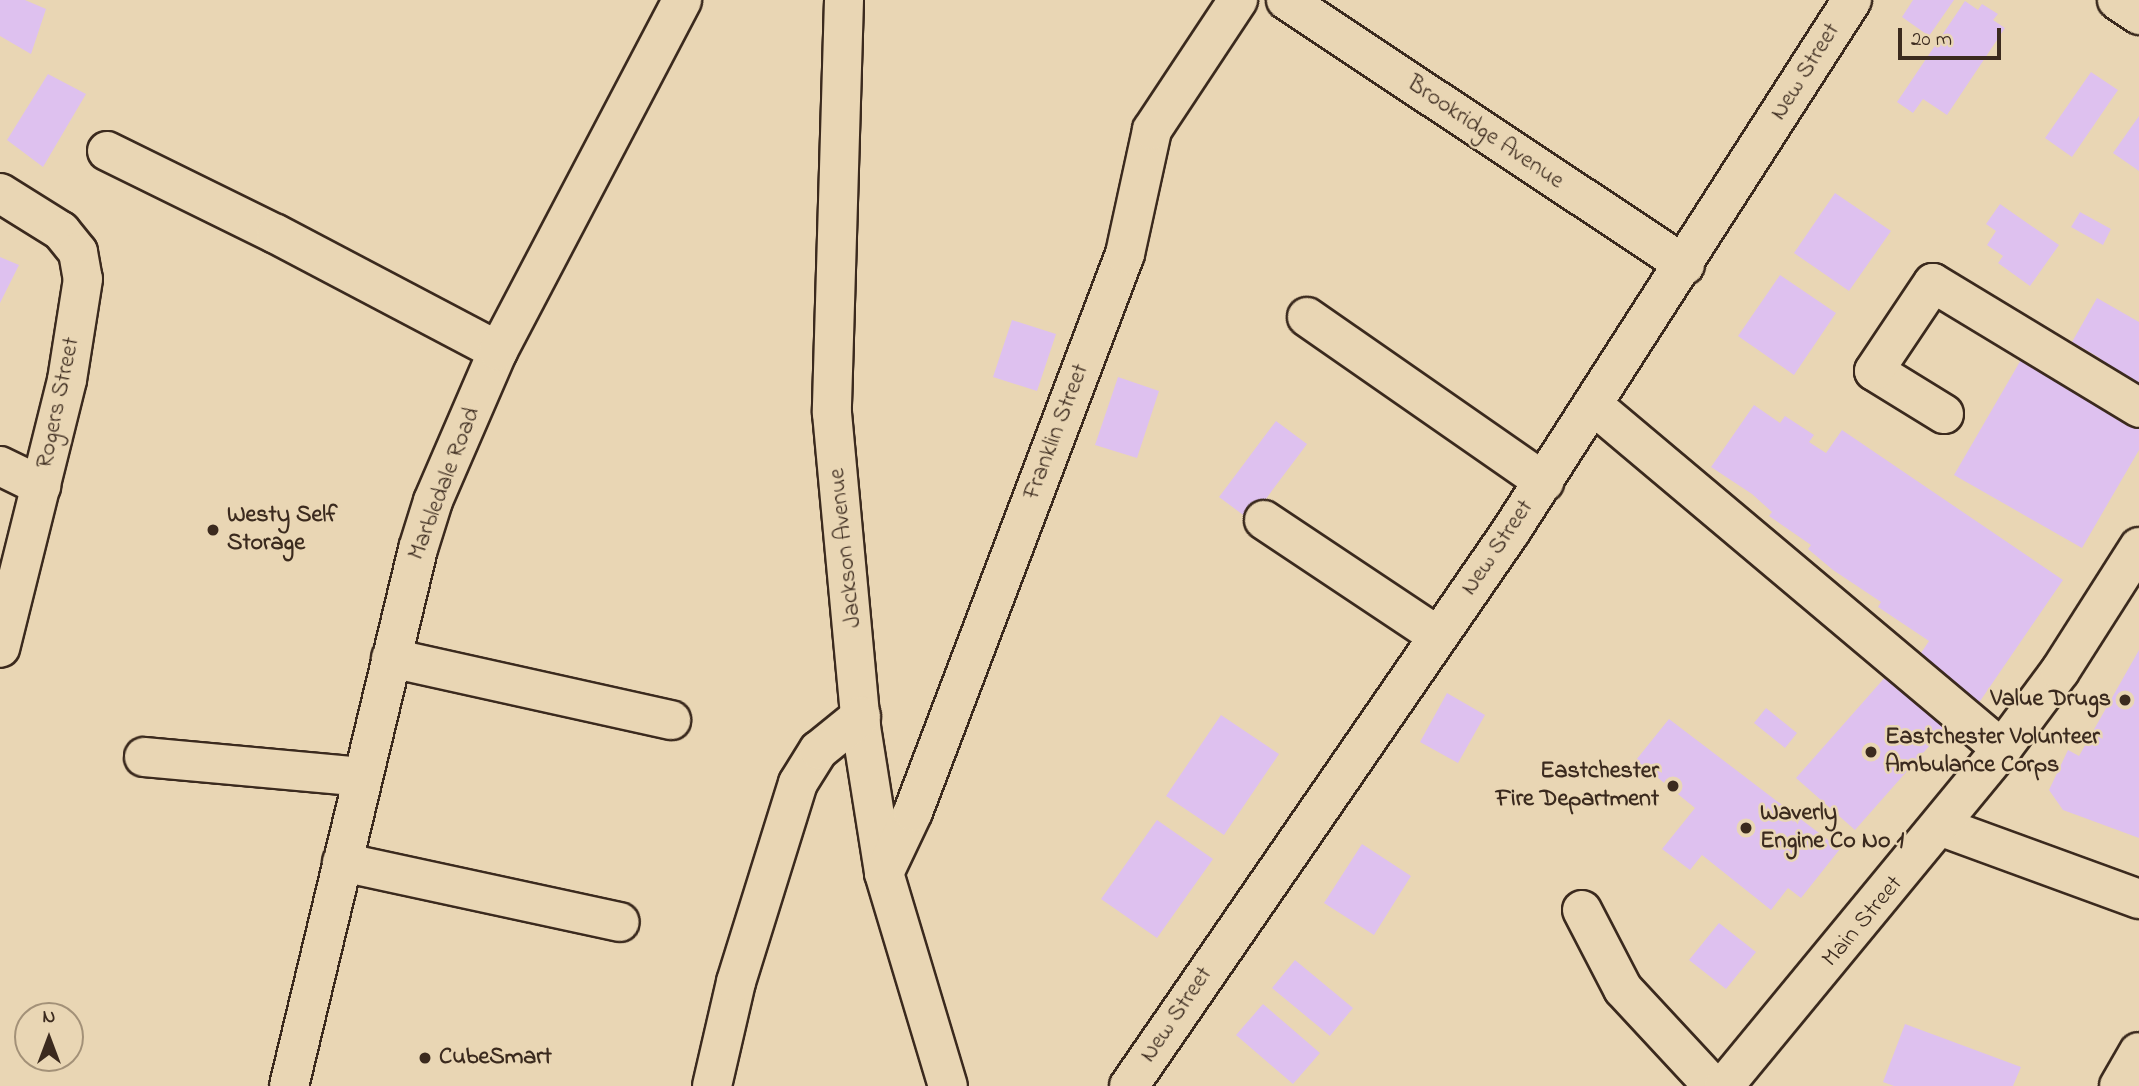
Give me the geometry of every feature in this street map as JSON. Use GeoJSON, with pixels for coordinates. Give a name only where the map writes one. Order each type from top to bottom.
{"type":"FeatureCollection","features":[{"type":"Feature","properties":{"kind":"street","name":"Marbledale Road"},"geometry":{"type":"LineString","coordinates":[[289,1086],[391,658],[433,501],[498,351],[682,0]]}},
{"type":"Feature","properties":{"kind":"street","name":"Jackson Avenue"},"geometry":{"type":"LineString","coordinates":[[844,0],[832,412],[860,716],[884,873],[948,1086]]}},
{"type":"Feature","properties":{"kind":"street","name":"Franklin Street"},"geometry":{"type":"LineString","coordinates":[[884,873],[913,812],[1125,254],[1152,130],[1238,0]]}},
{"type":"Feature","properties":{"kind":"street","name":"Brookridge Avenue"},"geometry":{"type":"LineString","coordinates":[[1286,0],[1685,265]]}},
{"type":"Feature","properties":{"kind":"street","name":"New Street"},"geometry":{"type":"LineString","coordinates":[[1142,1081],[1438,636],[1544,482],[1852,0]]}},
{"type":"Feature","properties":{"kind":"street"},"geometry":{"type":"LineString","coordinates":[[2117,0],[2139,15]]}},
{"type":"Feature","properties":{"kind":"street"},"geometry":{"type":"LineString","coordinates":[[107,151],[498,351]]}},
{"type":"Feature","properties":{"kind":"street","name":"Rogers Street"},"geometry":{"type":"LineString","coordinates":[[0,194],[61,231],[78,252],[83,279],[67,380],[0,648]]}},
{"type":"Feature","properties":{"kind":"street"},"geometry":{"type":"LineString","coordinates":[[1944,414],[1874,371],[1933,283],[2139,408]]}},
{"type":"Feature","properties":{"kind":"street"},"geometry":{"type":"LineString","coordinates":[[1307,317],[1544,482]]}},
{"type":"Feature","properties":{"kind":"street"},"geometry":{"type":"LineString","coordinates":[[1593,405],[2002,749]]}},
{"type":"Feature","properties":{"kind":"street"},"geometry":{"type":"LineString","coordinates":[[0,466],[41,486]]}},
{"type":"Feature","properties":{"kind":"street"},"geometry":{"type":"LineString","coordinates":[[1264,520],[1438,636]]}},
{"type":"Feature","properties":{"kind":"street","name":"Main Street"},"geometry":{"type":"LineString","coordinates":[[1724,1086],[1942,827],[2068,660],[2139,547]]}},
{"type":"Feature","properties":{"kind":"street"},"geometry":{"type":"LineString","coordinates":[[391,658],[671,720]]}},
{"type":"Feature","properties":{"kind":"street"},"geometry":{"type":"LineString","coordinates":[[712,1086],[736,982],[797,783],[819,750],[860,716]]}},
{"type":"Feature","properties":{"kind":"street"},"geometry":{"type":"LineString","coordinates":[[144,757],[362,777]]}},
{"type":"Feature","properties":{"kind":"street"},"geometry":{"type":"LineString","coordinates":[[1942,827],[2139,899]]}},
{"type":"Feature","properties":{"kind":"street"},"geometry":{"type":"LineString","coordinates":[[342,862],[620,922]]}},
{"type":"Feature","properties":{"kind":"street"},"geometry":{"type":"LineString","coordinates":[[1581,910],[1623,989],[1713,1086]]}},
{"type":"Feature","properties":{"kind":"street"},"geometry":{"type":"LineString","coordinates":[[2119,1086],[2139,1052]]}},
{"type":"Feature","properties":{"kind":"building"},"geometry":{"type":"Polygon","coordinates":[[[0,0],[25,0],[46,9],[31,54],[0,36],[0,0]]]}},
{"type":"Feature","properties":{"kind":"building"},"geometry":{"type":"Polygon","coordinates":[[[1913,0],[1954,0],[1929,36],[1902,17],[1913,0]]]}},
{"type":"Feature","properties":{"kind":"building"},"geometry":{"type":"Polygon","coordinates":[[[1965,1],[1978,10],[1982,4],[1998,14],[1993,20],[2005,28],[1947,115],[1923,99],[1913,113],[1897,102],[1965,1]]]}},
{"type":"Feature","properties":{"kind":"building"},"geometry":{"type":"Polygon","coordinates":[[[2091,72],[2118,90],[2072,157],[2045,138],[2091,72]]]}},
{"type":"Feature","properties":{"kind":"building"},"geometry":{"type":"Polygon","coordinates":[[[48,74],[86,94],[43,167],[7,140],[48,74]]]}},
{"type":"Feature","properties":{"kind":"building"},"geometry":{"type":"Polygon","coordinates":[[[2139,116],[2139,171],[2113,153],[2139,116]]]}},
{"type":"Feature","properties":{"kind":"building"},"geometry":{"type":"Polygon","coordinates":[[[1835,193],[1891,231],[1849,291],[1794,253],[1835,193]]]}},
{"type":"Feature","properties":{"kind":"building"},"geometry":{"type":"Polygon","coordinates":[[[2000,204],[2059,245],[2030,286],[1998,263],[2003,256],[1987,245],[1996,231],[1986,224],[2000,204]]]}},
{"type":"Feature","properties":{"kind":"building"},"geometry":{"type":"Polygon","coordinates":[[[2080,212],[2111,229],[2103,245],[2071,227],[2080,212]]]}},
{"type":"Feature","properties":{"kind":"building"},"geometry":{"type":"Polygon","coordinates":[[[0,257],[19,265],[0,303],[0,257]]]}},
{"type":"Feature","properties":{"kind":"building"},"geometry":{"type":"Polygon","coordinates":[[[1780,275],[1836,313],[1794,375],[1738,336],[1780,275]]]}},
{"type":"Feature","properties":{"kind":"building"},"geometry":{"type":"Polygon","coordinates":[[[2097,298],[2139,322],[2139,392],[2095,366],[2100,358],[2072,342],[2097,298]]]}},
{"type":"Feature","properties":{"kind":"building"},"geometry":{"type":"Polygon","coordinates":[[[1012,320],[1056,334],[1037,391],[993,377],[1012,320]]]}},
{"type":"Feature","properties":{"kind":"building"},"geometry":{"type":"Polygon","coordinates":[[[2022,358],[2139,425],[2139,450],[2082,548],[1954,475],[2022,358]]]}},
{"type":"Feature","properties":{"kind":"building"},"geometry":{"type":"Polygon","coordinates":[[[1118,377],[1159,391],[1137,458],[1095,445],[1118,377]]]}},
{"type":"Feature","properties":{"kind":"building"},"geometry":{"type":"Polygon","coordinates":[[[1754,405],[1780,423],[1785,416],[1814,435],[1809,442],[1826,453],[1842,430],[2063,580],[1974,710],[1917,659],[1929,641],[1878,607],[1881,602],[1833,570],[1808,549],[1811,545],[1769,516],[1772,512],[1752,494],[1711,467],[1754,405]]]}},
{"type":"Feature","properties":{"kind":"building"},"geometry":{"type":"Polygon","coordinates":[[[1276,421],[1307,444],[1250,520],[1219,497],[1276,421]]]}},
{"type":"Feature","properties":{"kind":"building","name":"Value Drugs"},"geometry":{"type":"Polygon","coordinates":[[[2139,650],[2139,838],[2063,810],[2049,790],[2068,750],[2079,756],[2139,650]]]}},
{"type":"Feature","properties":{"kind":"building","name":"Eastchester Volunteer Ambulance Corps"},"geometry":{"type":"Polygon","coordinates":[[[1887,675],[1946,727],[1855,830],[1796,778],[1887,675]]]}},
{"type":"Feature","properties":{"kind":"building"},"geometry":{"type":"Polygon","coordinates":[[[1447,693],[1485,715],[1458,763],[1420,742],[1447,693]]]}},
{"type":"Feature","properties":{"kind":"building"},"geometry":{"type":"Polygon","coordinates":[[[1766,708],[1797,733],[1785,748],[1754,723],[1766,708]]]}},
{"type":"Feature","properties":{"kind":"building"},"geometry":{"type":"Polygon","coordinates":[[[1221,715],[1279,754],[1224,835],[1166,796],[1221,715]]]}},
{"type":"Feature","properties":{"kind":"building","name":"Waverly Engine Co No 1"},"geometry":{"type":"Polygon","coordinates":[[[1669,719],[1840,849],[1801,898],[1788,888],[1771,910],[1702,855],[1690,870],[1662,849],[1695,808],[1636,760],[1669,719]]]}},
{"type":"Feature","properties":{"kind":"building"},"geometry":{"type":"Polygon","coordinates":[[[1157,820],[1213,859],[1157,938],[1101,899],[1157,820]]]}},
{"type":"Feature","properties":{"kind":"building"},"geometry":{"type":"Polygon","coordinates":[[[1362,844],[1411,876],[1374,935],[1324,903],[1362,844]]]}},
{"type":"Feature","properties":{"kind":"building"},"geometry":{"type":"Polygon","coordinates":[[[1719,923],[1756,952],[1726,989],[1689,960],[1719,923]]]}},
{"type":"Feature","properties":{"kind":"building"},"geometry":{"type":"Polygon","coordinates":[[[1295,960],[1353,1008],[1330,1036],[1272,988],[1295,960]]]}},
{"type":"Feature","properties":{"kind":"building"},"geometry":{"type":"Polygon","coordinates":[[[1263,1004],[1320,1053],[1293,1084],[1236,1035],[1263,1004]]]}},
{"type":"Feature","properties":{"kind":"building"},"geometry":{"type":"Polygon","coordinates":[[[1905,1024],[2021,1067],[2013,1086],[1894,1086],[1883,1082],[1905,1024]]]}},
{"type":"Feature","properties":{"kind":"place","name":"Westy Self Storage"},"geometry":{"type":"Point","coordinates":[213,530]}},
{"type":"Feature","properties":{"kind":"place","name":"Value Drugs"},"geometry":{"type":"Point","coordinates":[2125,700]}},
{"type":"Feature","properties":{"kind":"place","name":"Eastchester Volunteer Ambulance Corps"},"geometry":{"type":"Point","coordinates":[1871,752]}},
{"type":"Feature","properties":{"kind":"place","name":"Eastchester Fire Department"},"geometry":{"type":"Point","coordinates":[1673,786]}},
{"type":"Feature","properties":{"kind":"place","name":"Waverly Engine Co No 1"},"geometry":{"type":"Point","coordinates":[1746,828]}},
{"type":"Feature","properties":{"kind":"place","name":"CubeSmart"},"geometry":{"type":"Point","coordinates":[425,1058]}}]}
